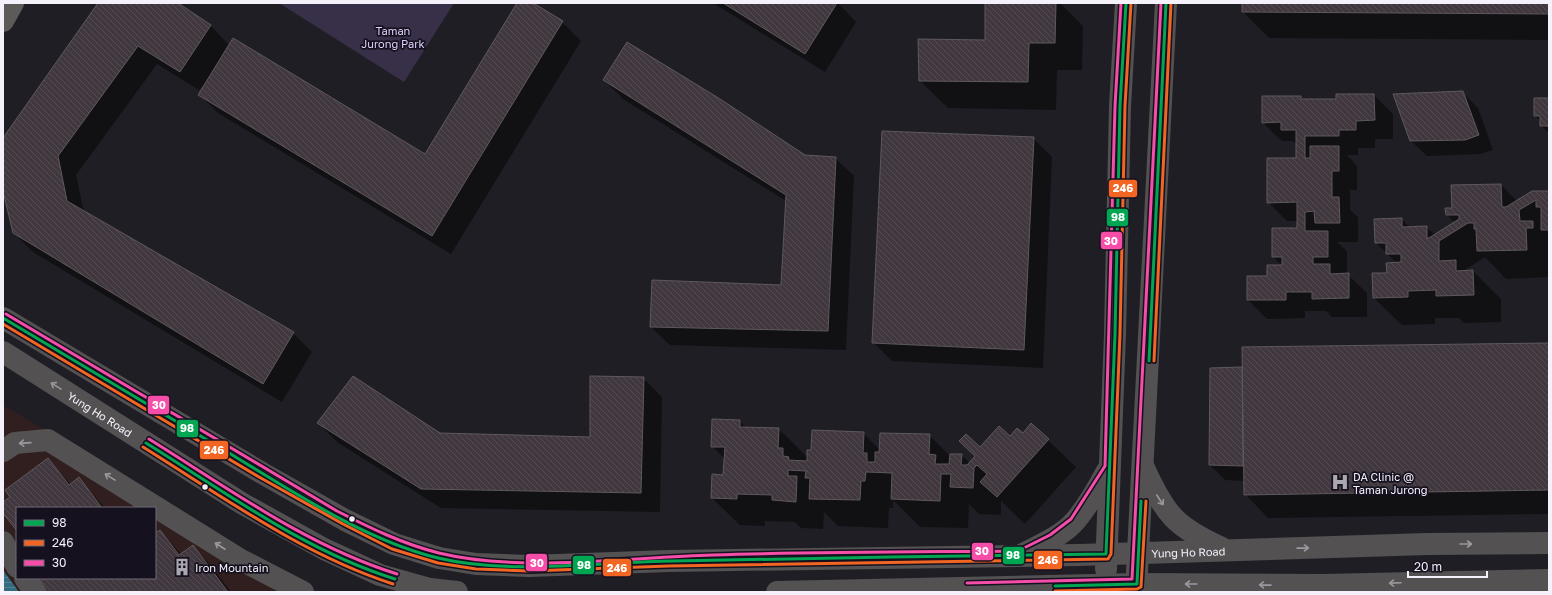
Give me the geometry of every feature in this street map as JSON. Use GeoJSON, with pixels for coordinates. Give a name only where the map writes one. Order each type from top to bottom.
{"type":"FeatureCollection","features":[{"type":"Feature","properties":{"kind":"main road"},"geometry":{"type":"LineString","coordinates":[[3,21],[13,3]]}},
{"type":"Feature","properties":{"kind":"street"},"geometry":{"type":"LineString","coordinates":[[1106,588],[1106,554],[1115,334],[1120,106],[1126,3]]}},
{"type":"Feature","properties":{"kind":"street"},"geometry":{"type":"LineString","coordinates":[[1136,588],[1166,3]]}},
{"type":"Feature","properties":{"kind":"street","name":"Yung Ho Road"},"geometry":{"type":"LineString","coordinates":[[3,318],[256,469],[345,520],[394,544],[439,558],[476,564],[529,566],[669,561],[1019,556],[1427,544],[1549,543]]}},
{"type":"Feature","properties":{"kind":"street","name":"Yung Ho Road"},"geometry":{"type":"LineString","coordinates":[[3,352],[243,504],[324,549],[380,575],[429,590],[457,592]]}},
{"type":"Feature","properties":{"kind":"street"},"geometry":{"type":"LineString","coordinates":[[3,451],[15,443],[48,440],[156,507]]}},
{"type":"Feature","properties":{"kind":"street"},"geometry":{"type":"LineString","coordinates":[[1143,465],[1157,496],[1172,518],[1197,537],[1227,550]]}},
{"type":"Feature","properties":{"kind":"street"},"geometry":{"type":"LineString","coordinates":[[1019,556],[1053,539],[1075,522],[1091,500],[1110,467]]}},
{"type":"Feature","properties":{"kind":"street"},"geometry":{"type":"LineString","coordinates":[[156,507],[241,560],[303,592]]}},
{"type":"Feature","properties":{"kind":"street"},"geometry":{"type":"LineString","coordinates":[[3,542],[16,565]]}},
{"type":"Feature","properties":{"kind":"street"},"geometry":{"type":"LineString","coordinates":[[26,579],[35,592]]}},
{"type":"Feature","properties":{"kind":"street"},"geometry":{"type":"LineString","coordinates":[[777,592],[1223,588],[1549,580]]}},
{"type":"Feature","properties":{"kind":"shaded area"},"geometry":{"type":"Polygon","coordinates":[[[3,405],[313,592],[5,592],[3,588],[3,405]]]}},
{"type":"Feature","properties":{"kind":"green space","name":"Taman Jurong Park"},"geometry":{"type":"Polygon","coordinates":[[[279,3],[454,3],[404,82],[279,3]]]}},
{"type":"Feature","properties":{"kind":"water"},"geometry":{"type":"Polygon","coordinates":[[[3,570],[19,592],[3,592],[3,570]]]}},
{"type":"Feature","properties":{"kind":"building"},"geometry":{"type":"Polygon","coordinates":[[[98,3],[178,3],[211,25],[180,72],[138,46],[58,156],[67,201],[294,332],[263,384],[13,233],[3,191],[3,138],[98,3]]]}},
{"type":"Feature","properties":{"kind":"building"},"geometry":{"type":"Polygon","coordinates":[[[517,3],[533,3],[563,21],[432,236],[198,95],[233,38],[425,154],[517,3]]]}},
{"type":"Feature","properties":{"kind":"building"},"geometry":{"type":"Polygon","coordinates":[[[723,3],[837,3],[805,54],[723,3]]]}},
{"type":"Feature","properties":{"kind":"building"},"geometry":{"type":"Polygon","coordinates":[[[985,3],[1056,3],[1055,43],[1029,43],[1028,82],[919,81],[918,39],[985,40],[985,3]]]}},
{"type":"Feature","properties":{"kind":"building"},"geometry":{"type":"Polygon","coordinates":[[[1242,3],[1549,3],[1549,14],[1242,12],[1242,3]]]}},
{"type":"Feature","properties":{"kind":"building"},"geometry":{"type":"Polygon","coordinates":[[[627,42],[720,99],[805,155],[836,157],[828,331],[650,327],[652,280],[781,285],[786,195],[603,80],[627,42]]]}},
{"type":"Feature","properties":{"kind":"building"},"geometry":{"type":"Polygon","coordinates":[[[1463,91],[1479,135],[1465,140],[1410,141],[1393,94],[1463,91]]]}},
{"type":"Feature","properties":{"kind":"building"},"geometry":{"type":"Polygon","coordinates":[[[1336,94],[1374,94],[1375,120],[1356,121],[1356,130],[1339,130],[1339,136],[1305,136],[1305,158],[1310,158],[1310,146],[1339,146],[1339,171],[1332,171],[1332,197],[1339,197],[1340,223],[1315,223],[1314,211],[1305,212],[1305,231],[1328,231],[1328,257],[1313,257],[1313,264],[1330,264],[1330,274],[1349,273],[1349,298],[1312,299],[1312,292],[1286,292],[1286,300],[1247,300],[1247,276],[1267,276],[1267,265],[1282,265],[1282,257],[1272,257],[1272,228],[1297,228],[1297,202],[1267,203],[1267,158],[1296,158],[1296,130],[1281,130],[1281,122],[1262,123],[1262,96],[1301,96],[1301,99],[1336,99],[1336,94]]]}},
{"type":"Feature","properties":{"kind":"building"},"geometry":{"type":"Polygon","coordinates":[[[1534,98],[1549,98],[1549,126],[1540,126],[1540,116],[1534,116],[1534,98]]]}},
{"type":"Feature","properties":{"kind":"building"},"geometry":{"type":"Polygon","coordinates":[[[882,131],[1034,137],[1024,350],[872,343],[882,131]]]}},
{"type":"Feature","properties":{"kind":"building"},"geometry":{"type":"Polygon","coordinates":[[[1501,184],[1502,207],[1506,207],[1532,191],[1549,191],[1549,230],[1541,230],[1541,207],[1536,207],[1536,200],[1519,210],[1520,221],[1533,221],[1533,228],[1526,228],[1527,250],[1477,251],[1476,229],[1474,229],[1474,223],[1468,223],[1439,241],[1439,261],[1456,260],[1456,271],[1473,270],[1474,295],[1436,296],[1436,290],[1408,291],[1408,297],[1373,298],[1372,273],[1387,273],[1386,263],[1401,262],[1401,254],[1386,254],[1386,243],[1375,243],[1374,219],[1402,218],[1402,227],[1427,226],[1427,238],[1429,238],[1459,219],[1459,215],[1446,215],[1445,208],[1452,208],[1451,185],[1501,184]]]}},
{"type":"Feature","properties":{"kind":"building"},"geometry":{"type":"Polygon","coordinates":[[[1549,343],[1549,490],[1244,495],[1242,347],[1549,343]]]}},
{"type":"Feature","properties":{"kind":"building"},"geometry":{"type":"Polygon","coordinates":[[[1242,367],[1243,466],[1209,465],[1210,368],[1242,367]]]}},
{"type":"Feature","properties":{"kind":"building"},"geometry":{"type":"Polygon","coordinates":[[[353,376],[440,433],[590,437],[590,376],[644,377],[641,493],[421,489],[317,423],[353,376]]]}},
{"type":"Feature","properties":{"kind":"building"},"geometry":{"type":"Polygon","coordinates":[[[712,419],[740,420],[740,427],[779,428],[778,448],[783,448],[783,456],[789,457],[788,460],[807,461],[807,450],[811,450],[812,430],[864,432],[863,453],[867,453],[867,462],[875,462],[875,452],[879,452],[880,433],[930,434],[929,454],[936,455],[935,464],[949,464],[950,454],[962,454],[961,465],[967,465],[975,456],[959,441],[966,434],[980,447],[999,426],[1010,436],[1017,428],[1023,433],[1031,423],[1049,439],[997,497],[980,482],[987,474],[977,465],[974,468],[973,488],[950,487],[951,474],[941,474],[940,501],[891,499],[892,473],[866,472],[865,481],[861,481],[860,500],[809,499],[810,478],[805,478],[806,471],[788,470],[788,476],[797,476],[796,502],[772,500],[772,495],[737,494],[737,499],[711,498],[712,474],[723,475],[725,447],[711,447],[712,419]]]}},
{"type":"Feature","properties":{"kind":"building"},"geometry":{"type":"Polygon","coordinates":[[[48,458],[69,485],[79,477],[101,507],[16,507],[16,530],[3,513],[3,502],[10,497],[5,490],[48,458]]]}},
{"type":"Feature","properties":{"kind":"building","name":"Iron Mountain"},"geometry":{"type":"Polygon","coordinates":[[[160,530],[179,555],[193,545],[228,592],[38,592],[33,586],[44,579],[156,579],[156,532],[160,530]]]}},
{"type":"Feature","properties":{"kind":"transit line","name":"30"},"geometry":{"type":"LineString","coordinates":[[6,314],[337,511],[387,535],[439,553],[471,559],[539,563],[751,554],[1018,551],[1050,535],[1071,519],[1105,466],[1115,106],[1121,3]]}},
{"type":"Feature","properties":{"kind":"transit line","name":"98"},"geometry":{"type":"LineString","coordinates":[[3,318],[282,486],[333,515],[385,540],[438,558],[465,563],[524,567],[672,561],[1106,554],[1115,334],[1120,106],[1126,3]]}},
{"type":"Feature","properties":{"kind":"transit line","name":"246"},"geometry":{"type":"LineString","coordinates":[[3,324],[259,477],[343,524],[392,549],[438,563],[476,569],[529,571],[669,566],[1108,559],[1111,554],[1120,334],[1125,106],[1131,3]]}},
{"type":"Feature","properties":{"kind":"transit line","name":"30"},"geometry":{"type":"LineString","coordinates":[[967,583],[1132,579],[1161,3]]}},
{"type":"Feature","properties":{"kind":"transit line","name":"98"},"geometry":{"type":"LineString","coordinates":[[1149,361],[1166,3]]}},
{"type":"Feature","properties":{"kind":"transit line","name":"246"},"geometry":{"type":"LineString","coordinates":[[1154,361],[1171,3]]}},
{"type":"Feature","properties":{"kind":"transit line","name":"30"},"geometry":{"type":"LineString","coordinates":[[149,439],[238,496],[300,532],[331,548],[397,574]]}},
{"type":"Feature","properties":{"kind":"transit line","name":"98"},"geometry":{"type":"LineString","coordinates":[[146,443],[297,537],[329,553],[395,579]]}},
{"type":"Feature","properties":{"kind":"transit line","name":"246"},"geometry":{"type":"LineString","coordinates":[[143,447],[234,505],[295,541],[360,572],[393,584]]}},
{"type":"Feature","properties":{"kind":"transit line","name":"98"},"geometry":{"type":"LineString","coordinates":[[1055,586],[1137,584],[1141,501]]}},
{"type":"Feature","properties":{"kind":"transit line","name":"246"},"geometry":{"type":"LineString","coordinates":[[1055,591],[1137,589],[1141,587],[1146,501]]}},
{"type":"Feature","properties":{"kind":"place","name":"DA Clinic @ Taman Jurong"},"geometry":{"type":"Point","coordinates":[1340,482]}},
{"type":"Feature","properties":{"kind":"place","name":"Iron Mountain"},"geometry":{"type":"Point","coordinates":[182,567]}}]}
